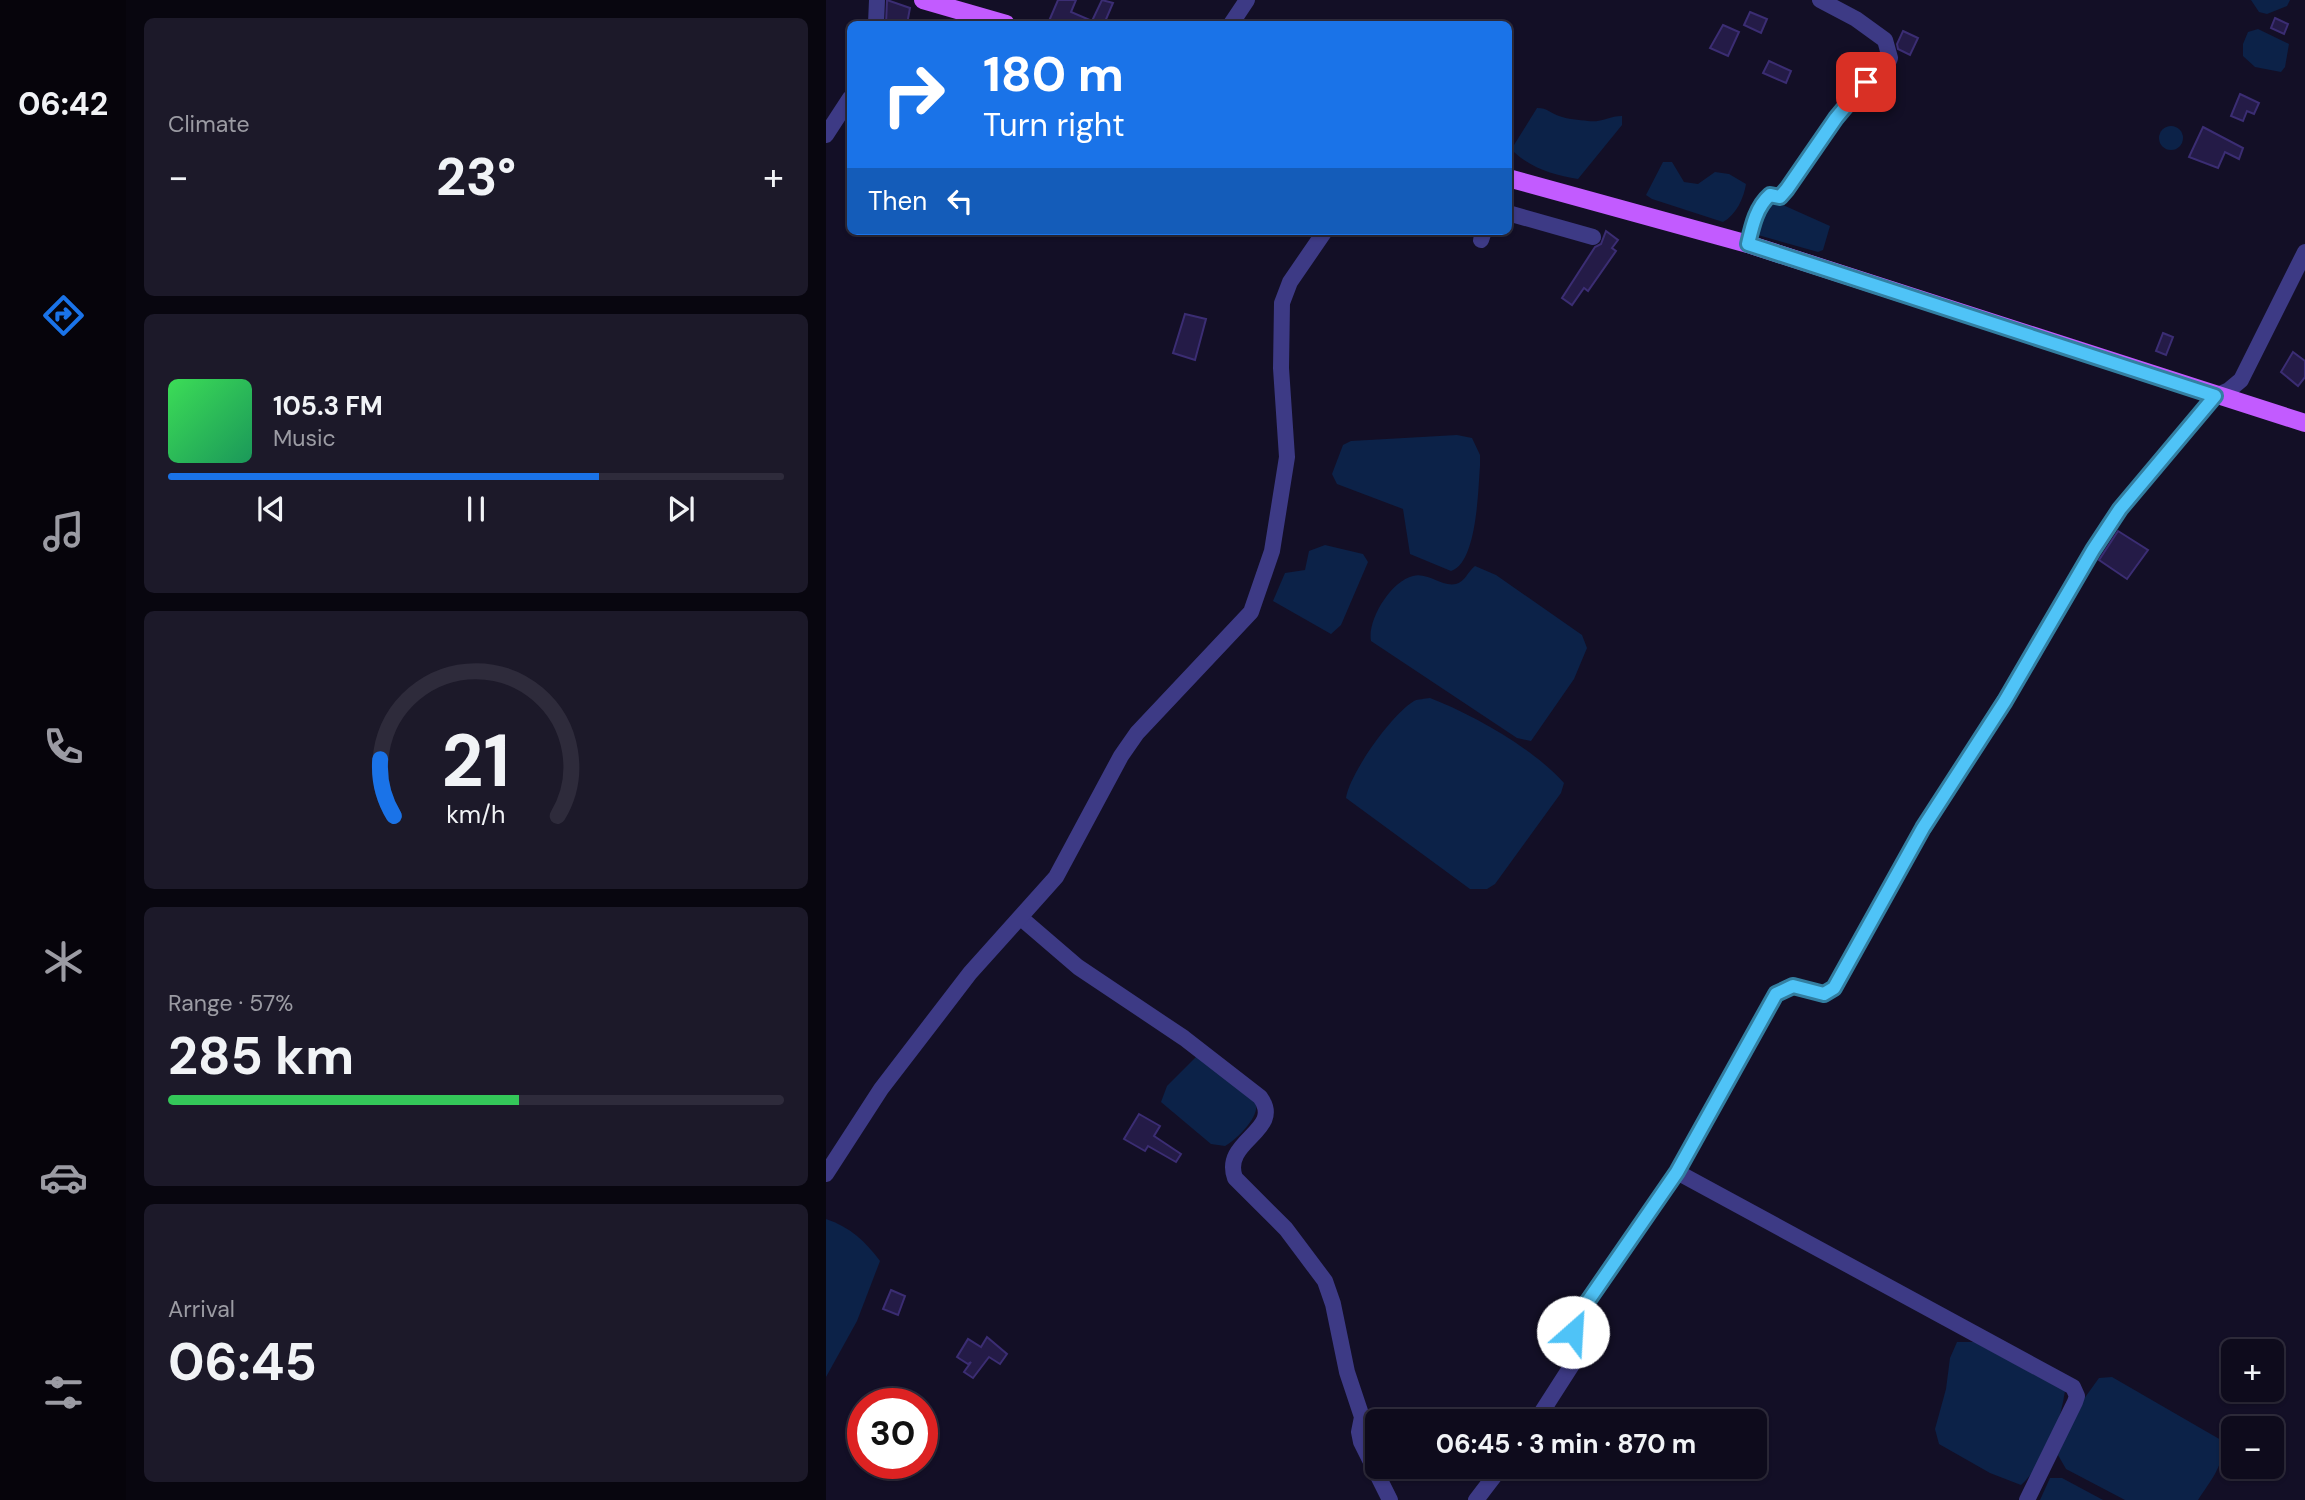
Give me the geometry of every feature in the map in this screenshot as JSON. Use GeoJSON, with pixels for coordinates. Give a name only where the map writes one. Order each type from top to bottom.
{"type":"FeatureCollection","features":[{"type":"Feature","properties":{"kind":"main road"},"geometry":{"type":"LineString","coordinates":[[923,0],[996,21]]}},
{"type":"Feature","properties":{"kind":"main road"},"geometry":{"type":"LineString","coordinates":[[1512,179],[1748,244],[2305,423]]}},
{"type":"Feature","properties":{"kind":"street"},"geometry":{"type":"LineString","coordinates":[[876,21],[877,0]]}},
{"type":"Feature","properties":{"kind":"street"},"geometry":{"type":"LineString","coordinates":[[1233,21],[1247,0]]}},
{"type":"Feature","properties":{"kind":"street"},"geometry":{"type":"LineString","coordinates":[[1748,244],[1752,225],[1765,200],[1770,195],[1780,197],[1836,118],[1866,82],[1884,72],[1890,58],[1885,40],[1856,19],[1820,0]]}},
{"type":"Feature","properties":{"kind":"street"},"geometry":{"type":"LineString","coordinates":[[826,135],[847,103]]}},
{"type":"Feature","properties":{"kind":"street"},"geometry":{"type":"LineString","coordinates":[[1512,213],[1593,237]]}},
{"type":"Feature","properties":{"kind":"street"},"geometry":{"type":"LineString","coordinates":[[826,1174],[881,1089],[970,973],[1056,877],[1121,756],[1137,733],[1251,612],[1272,551],[1287,457],[1281,368],[1282,303],[1290,282],[1322,235]]}},
{"type":"Feature","properties":{"kind":"street"},"geometry":{"type":"LineString","coordinates":[[1544,1409],[1579,1354],[1573,1332],[1579,1314],[1677,1172],[1776,994],[1793,986],[1824,994],[1834,988],[1923,828],[2005,701],[2093,550],[2120,509],[2215,396],[2229,390],[2245,373],[2305,253]]}},
{"type":"Feature","properties":{"kind":"street"},"geometry":{"type":"LineString","coordinates":[[1021,918],[1078,967],[1184,1038],[1260,1097],[1266,1105],[1265,1118],[1237,1151],[1230,1164],[1235,1178],[1286,1229],[1325,1281],[1334,1304],[1347,1372],[1362,1417],[1359,1432],[1361,1442],[1390,1500]]}},
{"type":"Feature","properties":{"kind":"street"},"geometry":{"type":"LineString","coordinates":[[1677,1172],[2073,1387],[2077,1396],[2075,1402],[2026,1500]]}},
{"type":"Feature","properties":{"kind":"street"},"geometry":{"type":"LineString","coordinates":[[1476,1500],[1492,1479]]}},
{"type":"Feature","properties":{"kind":"water"},"geometry":{"type":"Polygon","coordinates":[[[2251,0],[2290,0],[2287,6],[2267,14],[2259,12],[2251,0]]]}},
{"type":"Feature","properties":{"kind":"water"},"geometry":{"type":"Polygon","coordinates":[[[2258,29],[2289,44],[2285,67],[2281,72],[2255,67],[2243,56],[2243,44],[2248,32],[2258,29]]]}},
{"type":"Feature","properties":{"kind":"water"},"geometry":{"type":"Polygon","coordinates":[[[1537,108],[1562,117],[1588,121],[1622,116],[1622,125],[1578,179],[1536,167],[1514,152],[1514,145],[1537,108]]]}},
{"type":"Feature","properties":{"kind":"water"},"geometry":{"type":"Polygon","coordinates":[[[2171,126],[2180,129],[2183,138],[2180,147],[2171,150],[2162,147],[2159,138],[2162,129],[2171,126]]]}},
{"type":"Feature","properties":{"kind":"water"},"geometry":{"type":"Polygon","coordinates":[[[1663,162],[1672,162],[1684,182],[1698,184],[1715,172],[1729,174],[1746,184],[1739,206],[1723,222],[1652,199],[1646,195],[1663,162]]]}},
{"type":"Feature","properties":{"kind":"water"},"geometry":{"type":"Polygon","coordinates":[[[1772,200],[1830,226],[1823,250],[1818,252],[1758,235],[1763,210],[1772,200]]]}},
{"type":"Feature","properties":{"kind":"water"},"geometry":{"type":"Polygon","coordinates":[[[1457,435],[1472,438],[1480,455],[1480,466],[1471,541],[1460,565],[1451,571],[1410,554],[1403,509],[1337,484],[1332,474],[1343,445],[1351,441],[1457,435]]]}},
{"type":"Feature","properties":{"kind":"water"},"geometry":{"type":"Polygon","coordinates":[[[1325,545],[1363,554],[1368,562],[1341,625],[1331,634],[1273,601],[1285,573],[1305,570],[1309,551],[1325,545]]]}},
{"type":"Feature","properties":{"kind":"water"},"geometry":{"type":"Polygon","coordinates":[[[1475,566],[1496,575],[1582,635],[1587,648],[1574,679],[1531,741],[1517,738],[1371,641],[1373,623],[1382,602],[1405,579],[1419,575],[1456,584],[1475,566]]]}},
{"type":"Feature","properties":{"kind":"water"},"geometry":{"type":"Polygon","coordinates":[[[1430,698],[1502,734],[1536,758],[1564,783],[1561,793],[1495,884],[1487,889],[1470,889],[1346,798],[1355,774],[1383,731],[1414,701],[1430,698]]]}},
{"type":"Feature","properties":{"kind":"water"},"geometry":{"type":"Polygon","coordinates":[[[1197,1056],[1256,1102],[1251,1121],[1225,1146],[1211,1144],[1161,1102],[1167,1086],[1197,1056]]]}},
{"type":"Feature","properties":{"kind":"water"},"geometry":{"type":"Polygon","coordinates":[[[826,1219],[856,1236],[880,1261],[857,1321],[826,1377],[826,1219]]]}},
{"type":"Feature","properties":{"kind":"water"},"geometry":{"type":"Polygon","coordinates":[[[1957,1342],[1974,1342],[2065,1391],[2060,1416],[2045,1453],[2021,1485],[1990,1473],[1939,1444],[1935,1429],[1946,1389],[1950,1358],[1957,1342]]]}},
{"type":"Feature","properties":{"kind":"water"},"geometry":{"type":"Polygon","coordinates":[[[2112,1377],[2221,1440],[2220,1464],[2198,1500],[2125,1500],[2066,1469],[2058,1455],[2081,1403],[2099,1378],[2112,1377]]]}},
{"type":"Feature","properties":{"kind":"water"},"geometry":{"type":"Polygon","coordinates":[[[2050,1478],[2062,1478],[2103,1500],[2040,1500],[2050,1478]]]}},
{"type":"Feature","properties":{"kind":"building"},"geometry":{"type":"Polygon","coordinates":[[[887,0],[910,8],[908,21],[886,21],[887,0]]]}},
{"type":"Feature","properties":{"kind":"building"},"geometry":{"type":"Polygon","coordinates":[[[1058,0],[1076,0],[1071,12],[1092,21],[1049,21],[1058,0]]]}},
{"type":"Feature","properties":{"kind":"building"},"geometry":{"type":"Polygon","coordinates":[[[1102,0],[1113,3],[1105,21],[1092,21],[1102,0]]]}},
{"type":"Feature","properties":{"kind":"building"},"geometry":{"type":"Polygon","coordinates":[[[1750,12],[1767,19],[1761,33],[1744,25],[1750,12]]]}},
{"type":"Feature","properties":{"kind":"building"},"geometry":{"type":"Polygon","coordinates":[[[2275,18],[2288,24],[2284,34],[2271,28],[2275,18]]]}},
{"type":"Feature","properties":{"kind":"building"},"geometry":{"type":"Polygon","coordinates":[[[1723,25],[1739,32],[1728,56],[1710,48],[1723,25]]]}},
{"type":"Feature","properties":{"kind":"building"},"geometry":{"type":"Polygon","coordinates":[[[1903,31],[1918,38],[1910,55],[1898,49],[1897,44],[1903,31]]]}},
{"type":"Feature","properties":{"kind":"building"},"geometry":{"type":"Polygon","coordinates":[[[1769,61],[1791,71],[1786,83],[1763,73],[1769,61]]]}},
{"type":"Feature","properties":{"kind":"building"},"geometry":{"type":"Polygon","coordinates":[[[2240,94],[2259,103],[2254,114],[2247,111],[2243,121],[2231,116],[2240,94]]]}},
{"type":"Feature","properties":{"kind":"building"},"geometry":{"type":"Polygon","coordinates":[[[2203,127],[2243,148],[2239,159],[2225,152],[2218,168],[2189,157],[2203,127]]]}},
{"type":"Feature","properties":{"kind":"building"},"geometry":{"type":"Polygon","coordinates":[[[1606,231],[1618,240],[1612,248],[1616,251],[1588,291],[1584,288],[1572,305],[1562,298],[1595,247],[1601,244],[1606,231]]]}},
{"type":"Feature","properties":{"kind":"building"},"geometry":{"type":"Polygon","coordinates":[[[1185,314],[1206,319],[1195,360],[1173,353],[1185,314]]]}},
{"type":"Feature","properties":{"kind":"building"},"geometry":{"type":"Polygon","coordinates":[[[2163,333],[2173,337],[2166,355],[2156,351],[2163,333]]]}},
{"type":"Feature","properties":{"kind":"building"},"geometry":{"type":"Polygon","coordinates":[[[2293,352],[2305,361],[2305,377],[2298,386],[2281,372],[2293,352]]]}},
{"type":"Feature","properties":{"kind":"building"},"geometry":{"type":"Polygon","coordinates":[[[2118,531],[2148,550],[2127,579],[2099,560],[2118,531]]]}},
{"type":"Feature","properties":{"kind":"building"},"geometry":{"type":"Polygon","coordinates":[[[1139,1114],[1160,1126],[1154,1136],[1181,1154],[1176,1162],[1148,1146],[1145,1151],[1124,1139],[1139,1114]]]}},
{"type":"Feature","properties":{"kind":"building"},"geometry":{"type":"Polygon","coordinates":[[[891,1290],[905,1296],[898,1315],[883,1309],[891,1290]]]}},
{"type":"Feature","properties":{"kind":"building"},"geometry":{"type":"Polygon","coordinates":[[[987,1337],[1007,1354],[1000,1364],[989,1357],[973,1378],[964,1372],[971,1362],[968,1364],[957,1357],[968,1339],[981,1347],[987,1337]]]}},
{"type":"Feature","properties":{"kind":"route"},"geometry":{"type":"LineString","coordinates":[[1573,1332],[1573,1325],[1579,1314],[1677,1172],[1776,994],[1793,986],[1824,994],[1834,988],[1923,828],[2005,701],[2093,550],[2120,509],[2215,396],[1748,244],[1752,225],[1765,200],[1770,195],[1780,197],[1787,189],[1836,118],[1866,82]]}}]}
